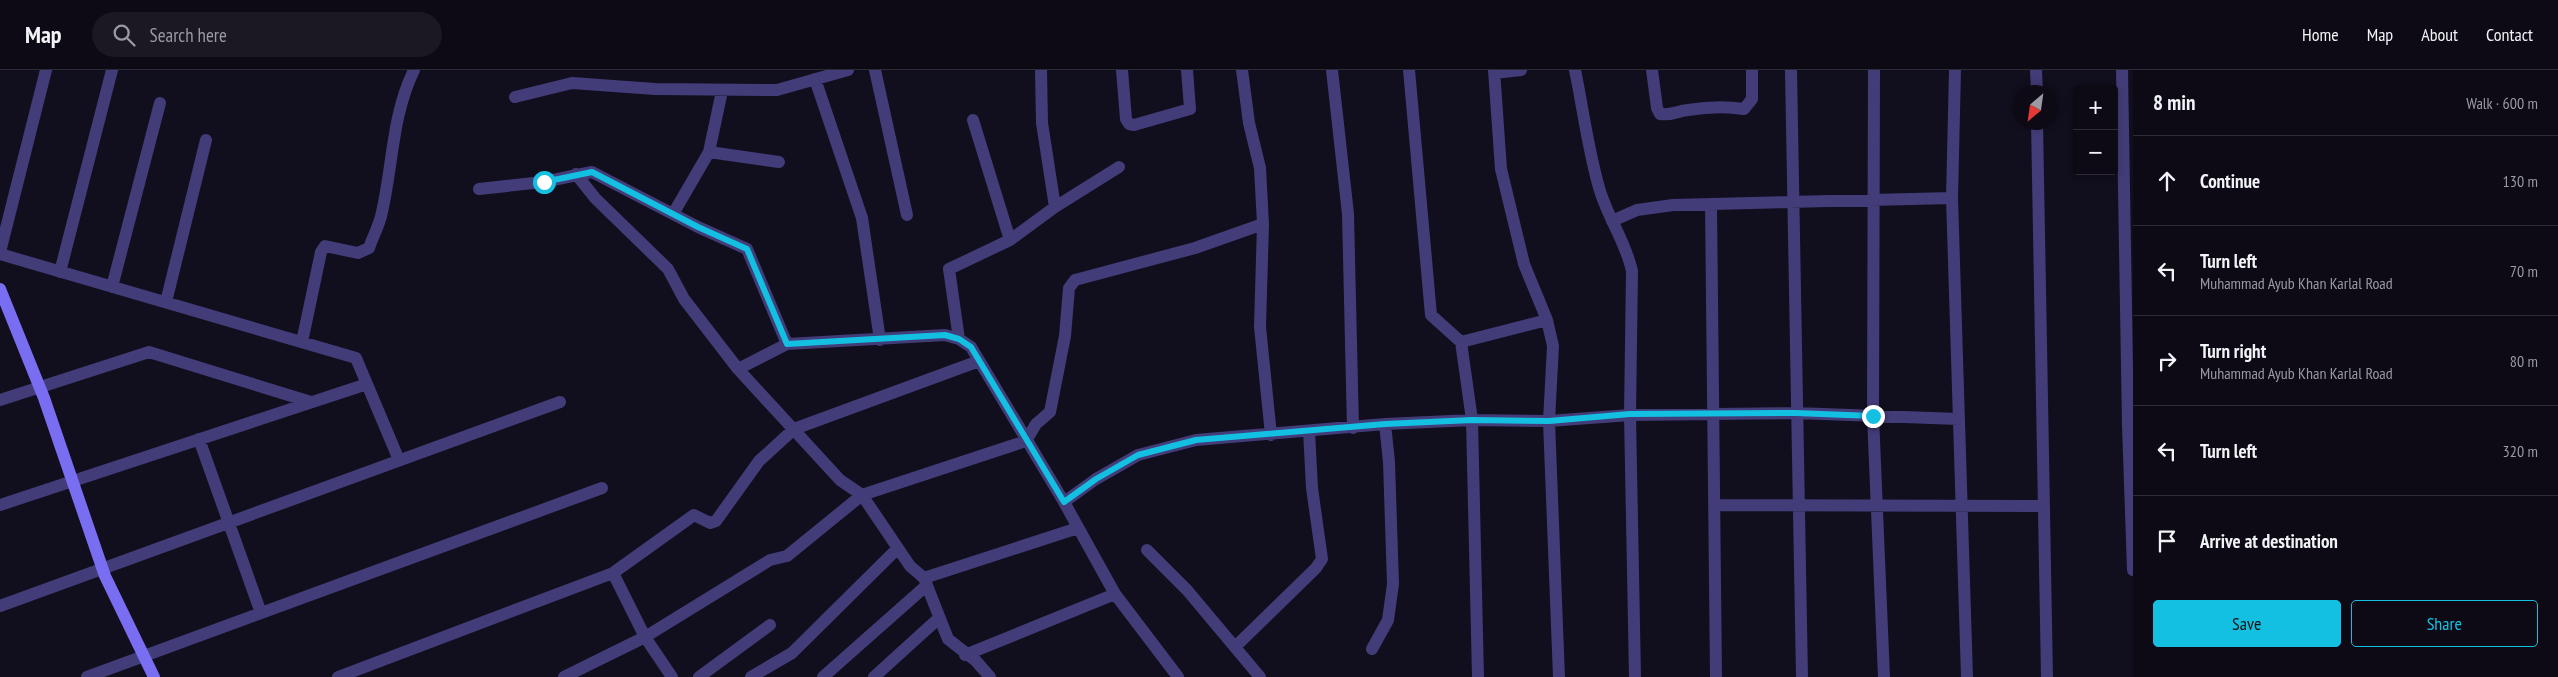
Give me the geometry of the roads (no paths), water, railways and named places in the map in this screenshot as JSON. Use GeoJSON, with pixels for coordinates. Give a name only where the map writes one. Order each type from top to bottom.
{"type":"FeatureCollection","features":[{"type":"Feature","properties":{"kind":"street"},"geometry":{"type":"LineString","coordinates":[[46,70],[0,253],[356,358],[399,460]]}},
{"type":"Feature","properties":{"kind":"street"},"geometry":{"type":"LineString","coordinates":[[60,272],[112,70]]}},
{"type":"Feature","properties":{"kind":"street"},"geometry":{"type":"LineString","coordinates":[[302,342],[321,252],[325,246],[358,253],[369,248],[382,213],[391,152],[406,86],[414,70]]}},
{"type":"Feature","properties":{"kind":"street"},"geometry":{"type":"LineString","coordinates":[[516,97],[572,83],[656,89],[777,90],[848,70]]}},
{"type":"Feature","properties":{"kind":"street"},"geometry":{"type":"LineString","coordinates":[[875,70],[907,215]]}},
{"type":"Feature","properties":{"kind":"street"},"geometry":{"type":"LineString","coordinates":[[1041,70],[1042,123],[1055,207]]}},
{"type":"Feature","properties":{"kind":"street"},"geometry":{"type":"LineString","coordinates":[[1122,70],[1126,119],[1129,124],[1134,125],[1190,109],[1187,70]]}},
{"type":"Feature","properties":{"kind":"street"},"geometry":{"type":"LineString","coordinates":[[1242,70],[1249,123],[1260,168],[1263,224],[1260,327],[1271,434]]}},
{"type":"Feature","properties":{"kind":"street"},"geometry":{"type":"LineString","coordinates":[[1332,70],[1348,214],[1348,301],[1353,428]]}},
{"type":"Feature","properties":{"kind":"street"},"geometry":{"type":"LineString","coordinates":[[1409,70],[1431,315],[1461,342],[1472,420],[1478,677]]}},
{"type":"Feature","properties":{"kind":"street"},"geometry":{"type":"LineString","coordinates":[[1521,70],[1494,71],[1501,169],[1524,264],[1547,320],[1553,346],[1549,421],[1559,677]]}},
{"type":"Feature","properties":{"kind":"street"},"geometry":{"type":"LineString","coordinates":[[1575,70],[1601,193],[1612,221],[1628,250],[1632,271],[1630,414],[1636,677]]}},
{"type":"Feature","properties":{"kind":"street"},"geometry":{"type":"LineString","coordinates":[[1652,70],[1657,108],[1660,114],[1668,116],[1685,110],[1702,108],[1730,107],[1744,110],[1752,99],[1752,70]]}},
{"type":"Feature","properties":{"kind":"street"},"geometry":{"type":"LineString","coordinates":[[1790,70],[1802,677]]}},
{"type":"Feature","properties":{"kind":"street"},"geometry":{"type":"LineString","coordinates":[[1874,70],[1873,416],[1884,677]]}},
{"type":"Feature","properties":{"kind":"street"},"geometry":{"type":"LineString","coordinates":[[1955,70],[1952,198],[1967,677]]}},
{"type":"Feature","properties":{"kind":"street"},"geometry":{"type":"LineString","coordinates":[[2036,70],[2037,85]]}},
{"type":"Feature","properties":{"kind":"street"},"geometry":{"type":"LineString","coordinates":[[2122,70],[2129,271],[2128,426],[2133,570]]}},
{"type":"Feature","properties":{"kind":"street"},"geometry":{"type":"LineString","coordinates":[[816,79],[862,218],[880,340]]}},
{"type":"Feature","properties":{"kind":"street"},"geometry":{"type":"LineString","coordinates":[[673,214],[708,152],[722,90]]}},
{"type":"Feature","properties":{"kind":"street"},"geometry":{"type":"LineString","coordinates":[[112,287],[160,103]]}},
{"type":"Feature","properties":{"kind":"street"},"geometry":{"type":"LineString","coordinates":[[973,120],[1010,240]]}},
{"type":"Feature","properties":{"kind":"street"},"geometry":{"type":"LineString","coordinates":[[2037,130],[2046,677]]}},
{"type":"Feature","properties":{"kind":"street"},"geometry":{"type":"LineString","coordinates":[[166,302],[206,140]]}},
{"type":"Feature","properties":{"kind":"street"},"geometry":{"type":"LineString","coordinates":[[708,152],[779,162]]}},
{"type":"Feature","properties":{"kind":"street"},"geometry":{"type":"LineString","coordinates":[[959,339],[949,269],[1010,240],[1055,207],[1119,167]]}},
{"type":"Feature","properties":{"kind":"street"},"geometry":{"type":"LineString","coordinates":[[479,189],[544,182],[592,172],[673,214],[747,249],[787,344]]}},
{"type":"Feature","properties":{"kind":"street"},"geometry":{"type":"LineString","coordinates":[[576,174],[594,198],[668,269],[684,299],[738,369],[840,480],[862,495],[897,549],[925,582],[948,639],[965,655],[976,661],[990,677]]}},
{"type":"Feature","properties":{"kind":"street"},"geometry":{"type":"LineString","coordinates":[[1612,221],[1637,210],[1673,205],[1952,198]]}},
{"type":"Feature","properties":{"kind":"street"},"geometry":{"type":"LineString","coordinates":[[1711,204],[1716,677]]}},
{"type":"Feature","properties":{"kind":"street"},"geometry":{"type":"LineString","coordinates":[[564,677],[645,637],[770,560],[787,556],[862,495],[1026,441],[1036,424],[1050,412],[1065,336],[1069,288],[1075,280],[1195,248],[1263,224]]}},
{"type":"Feature","properties":{"kind":"street"},"geometry":{"type":"LineString","coordinates":[[0,289],[39,387],[103,568],[154,677]]}},
{"type":"Feature","properties":{"kind":"street"},"geometry":{"type":"LineString","coordinates":[[1461,342],[1547,320]]}},
{"type":"Feature","properties":{"kind":"street"},"geometry":{"type":"LineString","coordinates":[[738,369],[787,344],[945,335],[959,339],[971,347],[1064,502],[1115,594],[1178,677]]}},
{"type":"Feature","properties":{"kind":"street"},"geometry":{"type":"LineString","coordinates":[[0,400],[149,352],[311,402]]}},
{"type":"Feature","properties":{"kind":"street"},"geometry":{"type":"LineString","coordinates":[[338,677],[613,573],[694,515],[710,523],[716,521],[759,462],[794,429],[979,361]]}},
{"type":"Feature","properties":{"kind":"street"},"geometry":{"type":"LineString","coordinates":[[0,505],[367,384]]}},
{"type":"Feature","properties":{"kind":"street"},"geometry":{"type":"LineString","coordinates":[[0,606],[560,402]]}},
{"type":"Feature","properties":{"kind":"street"},"geometry":{"type":"LineString","coordinates":[[1064,502],[1096,479],[1138,455],[1196,440],[1309,432],[1385,424],[1472,420],[1549,421],[1630,414],[1796,413],[1958,420]]}},
{"type":"Feature","properties":{"kind":"street"},"geometry":{"type":"LineString","coordinates":[[1372,648],[1388,620],[1393,584],[1389,462],[1385,424]]}},
{"type":"Feature","properties":{"kind":"street"},"geometry":{"type":"LineString","coordinates":[[1236,647],[1316,568],[1322,559],[1312,488],[1309,432]]}},
{"type":"Feature","properties":{"kind":"street"},"geometry":{"type":"LineString","coordinates":[[200,439],[261,613]]}},
{"type":"Feature","properties":{"kind":"street"},"geometry":{"type":"LineString","coordinates":[[86,677],[602,488]]}},
{"type":"Feature","properties":{"kind":"street"},"geometry":{"type":"LineString","coordinates":[[1714,505],[2043,506]]}},
{"type":"Feature","properties":{"kind":"street"},"geometry":{"type":"LineString","coordinates":[[823,677],[925,582],[1078,528]]}},
{"type":"Feature","properties":{"kind":"street"},"geometry":{"type":"LineString","coordinates":[[751,677],[792,653],[897,549]]}},
{"type":"Feature","properties":{"kind":"street"},"geometry":{"type":"LineString","coordinates":[[1147,550],[1187,590],[1260,677]]}},
{"type":"Feature","properties":{"kind":"street"},"geometry":{"type":"LineString","coordinates":[[613,573],[645,637],[672,677]]}},
{"type":"Feature","properties":{"kind":"street"},"geometry":{"type":"LineString","coordinates":[[965,655],[1115,594]]}},
{"type":"Feature","properties":{"kind":"street"},"geometry":{"type":"LineString","coordinates":[[874,677],[939,618]]}},
{"type":"Feature","properties":{"kind":"street"},"geometry":{"type":"LineString","coordinates":[[699,677],[770,625]]}}]}
